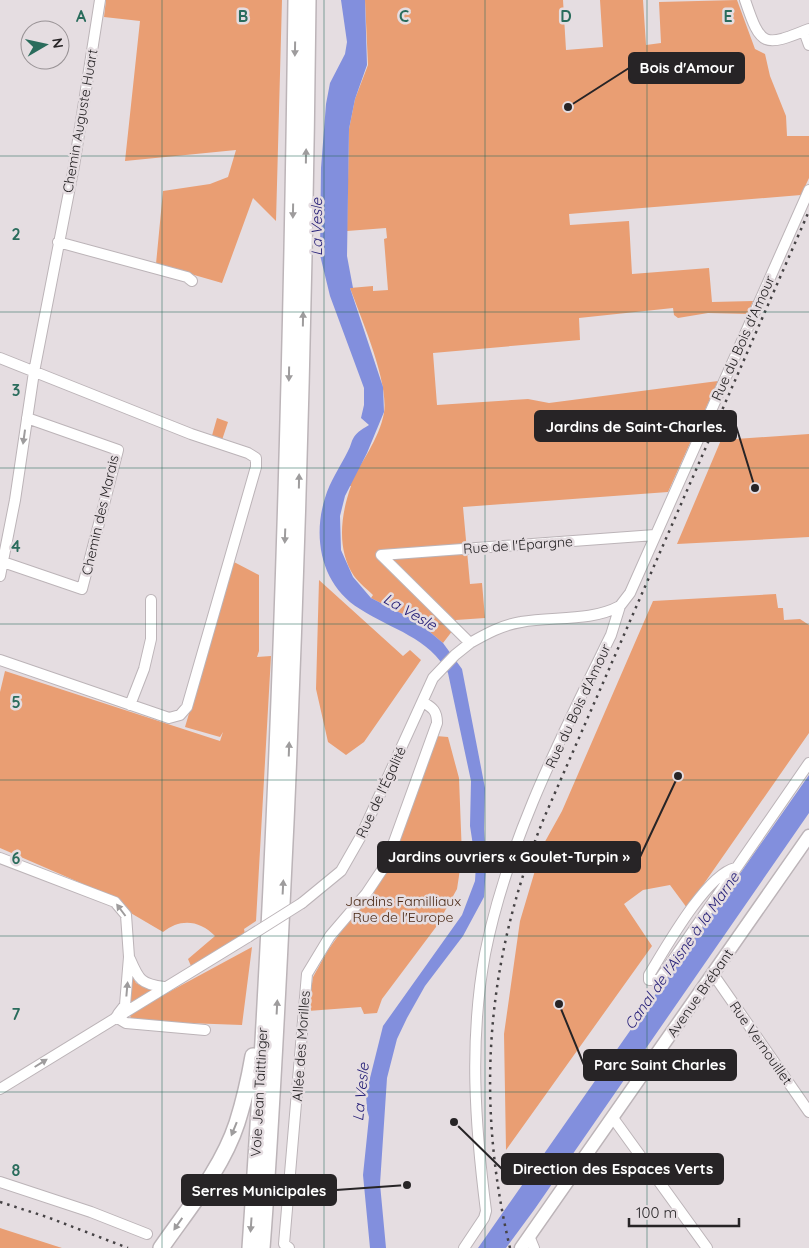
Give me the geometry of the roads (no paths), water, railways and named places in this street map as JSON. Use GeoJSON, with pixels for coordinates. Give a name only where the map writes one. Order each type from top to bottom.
{"type":"FeatureCollection","features":[{"type":"Feature","properties":{"kind":"highway"},"geometry":{"type":"LineString","coordinates":[[272,969],[287,496],[296,0]]}},
{"type":"Feature","properties":{"kind":"highway"},"geometry":{"type":"LineString","coordinates":[[272,969],[298,500],[306,201],[308,0]]}},
{"type":"Feature","properties":{"kind":"highway","name":"Voie Jean Taittinger"},"geometry":{"type":"LineString","coordinates":[[250,1248],[264,996],[272,969]]}},
{"type":"Feature","properties":{"kind":"highway","name":"Voie Jean Taittinger"},"geometry":{"type":"LineString","coordinates":[[262,1248],[266,1195],[272,969]]}},
{"type":"Feature","properties":{"kind":"highway"},"geometry":{"type":"LineString","coordinates":[[161,1248],[214,1172],[237,1124],[248,1083],[264,996]]}},
{"type":"Feature","properties":{"kind":"highway"},"geometry":{"type":"LineString","coordinates":[[266,1195],[270,1248]]}},
{"type":"Feature","properties":{"kind":"main road","name":"Avenue Brébant"},"geometry":{"type":"LineString","coordinates":[[521,1248],[532,1242],[613,1118],[809,836]]}},
{"type":"Feature","properties":{"kind":"street","name":"Chemin Auguste Huart"},"geometry":{"type":"LineString","coordinates":[[34,372],[74,166],[100,0]]}},
{"type":"Feature","properties":{"kind":"street"},"geometry":{"type":"LineString","coordinates":[[745,0],[755,29],[767,40],[776,41],[806,30],[809,45]]}},
{"type":"Feature","properties":{"kind":"street","name":"Rue du Bois d'Amour"},"geometry":{"type":"LineString","coordinates":[[464,1248],[484,1218],[486,1210],[476,1136],[474,1088],[478,1005],[489,938],[515,847],[611,635],[620,606],[630,593],[809,190]]}},
{"type":"Feature","properties":{"kind":"street"},"geometry":{"type":"LineString","coordinates":[[58,242],[188,277],[192,281]]}},
{"type":"Feature","properties":{"kind":"street"},"geometry":{"type":"LineString","coordinates":[[0,358],[191,434],[248,453],[256,458],[256,467],[187,707],[180,715],[169,718],[0,660]]}},
{"type":"Feature","properties":{"kind":"street"},"geometry":{"type":"LineString","coordinates":[[0,576],[34,372]]}},
{"type":"Feature","properties":{"kind":"street","name":"Chemin des Marais"},"geometry":{"type":"LineString","coordinates":[[3,562],[82,589],[118,450],[27,418]]}},
{"type":"Feature","properties":{"kind":"street","name":"Rue de l'Épargne"},"geometry":{"type":"LineString","coordinates":[[470,643],[381,555],[655,535]]}},
{"type":"Feature","properties":{"kind":"street"},"geometry":{"type":"LineString","coordinates":[[130,705],[144,669],[151,639],[151,600]]}},
{"type":"Feature","properties":{"kind":"street"},"geometry":{"type":"LineString","coordinates":[[470,643],[494,630],[520,622],[586,616],[620,606]]}},
{"type":"Feature","properties":{"kind":"street","name":"Rue de l'Égalité"},"geometry":{"type":"LineString","coordinates":[[0,1089],[302,903],[335,877],[350,856],[433,678],[455,655],[470,643]]}},
{"type":"Feature","properties":{"kind":"street","name":"Allée des Morilles"},"geometry":{"type":"LineString","coordinates":[[289,1248],[284,1244],[307,974],[330,936],[366,894],[386,864],[437,723],[437,714],[433,708],[423,702]]}},
{"type":"Feature","properties":{"kind":"street"},"geometry":{"type":"LineString","coordinates":[[735,868],[730,869],[712,882],[677,930],[649,975],[649,980],[658,980],[809,763]]}},
{"type":"Feature","properties":{"kind":"street"},"geometry":{"type":"LineString","coordinates":[[0,858],[115,902],[126,915],[129,957],[125,1005],[116,1017],[126,1023],[205,1030]]}},
{"type":"Feature","properties":{"kind":"street"},"geometry":{"type":"LineString","coordinates":[[129,957],[138,978],[147,985],[164,987]]}},
{"type":"Feature","properties":{"kind":"street","name":"Rue Vernouillet"},"geometry":{"type":"LineString","coordinates":[[713,974],[809,1112]]}},
{"type":"Feature","properties":{"kind":"street"},"geometry":{"type":"LineString","coordinates":[[613,1118],[707,1248]]}},
{"type":"Feature","properties":{"kind":"street"},"geometry":{"type":"LineString","coordinates":[[0,1182],[91,1212],[148,1234]]}},
{"type":"Feature","properties":{"kind":"water","name":"La Vesle"},"geometry":{"type":"Polygon","coordinates":[[[341,0],[365,0],[367,65],[355,99],[349,129],[347,256],[353,288],[350,288],[383,387],[384,412],[367,453],[345,496],[340,516],[341,550],[353,577],[371,598],[418,622],[443,643],[462,669],[485,788],[484,829],[486,866],[484,897],[463,936],[425,986],[407,1018],[397,1039],[387,1078],[380,1184],[386,1248],[370,1248],[363,1175],[369,1117],[366,1094],[383,1026],[462,915],[475,881],[476,865],[470,826],[471,781],[448,673],[431,651],[420,642],[360,609],[347,599],[329,575],[320,545],[321,514],[327,492],[355,435],[369,425],[361,418],[364,405],[364,388],[330,296],[320,255],[321,168],[326,104],[330,83],[345,54],[347,42],[341,0]]]}},
{"type":"Feature","properties":{"kind":"water"},"geometry":{"type":"Polygon","coordinates":[[[809,775],[809,813],[534,1210],[506,1248],[478,1248],[809,775]]]}},
{"type":"Feature","properties":{"kind":"railway"},"geometry":{"type":"LineString","coordinates":[[510,1248],[499,1193],[492,1138],[490,1084],[492,1031],[499,977],[509,924],[524,871],[544,818],[809,211]]}},
{"type":"Feature","properties":{"kind":"railway"},"geometry":{"type":"LineString","coordinates":[[0,1202],[47,1217],[128,1248]]}},
{"type":"Feature","properties":{"kind":"place","name":"Bois d'Amour"},"geometry":{"type":"Point","coordinates":[568,107]}},
{"type":"Feature","properties":{"kind":"place","name":"Jardins de Saint-Charles."},"geometry":{"type":"Point","coordinates":[755,488]}},
{"type":"Feature","properties":{"kind":"place","name":"Jardins ouvriers « Goulet-Turpin »"},"geometry":{"type":"Point","coordinates":[678,776]}},
{"type":"Feature","properties":{"kind":"place","name":"Parc Saint Charles"},"geometry":{"type":"Point","coordinates":[559,1004]}},
{"type":"Feature","properties":{"kind":"place","name":"Direction des Espaces Verts"},"geometry":{"type":"Point","coordinates":[454,1122]}},
{"type":"Feature","properties":{"kind":"place","name":"Serres Municipales"},"geometry":{"type":"Point","coordinates":[407,1185]}},
{"type":"Feature","properties":{"kind":"park label","name":"Jardins Familliaux Rue de l'Europe"},"geometry":{"type":"Point","coordinates":[403,910]}},
{"type":"Feature","properties":{"kind":"water label","name":"Canal de l'Aisne à la Marne"},"geometry":{"type":"Point","coordinates":[682,951]}}]}
